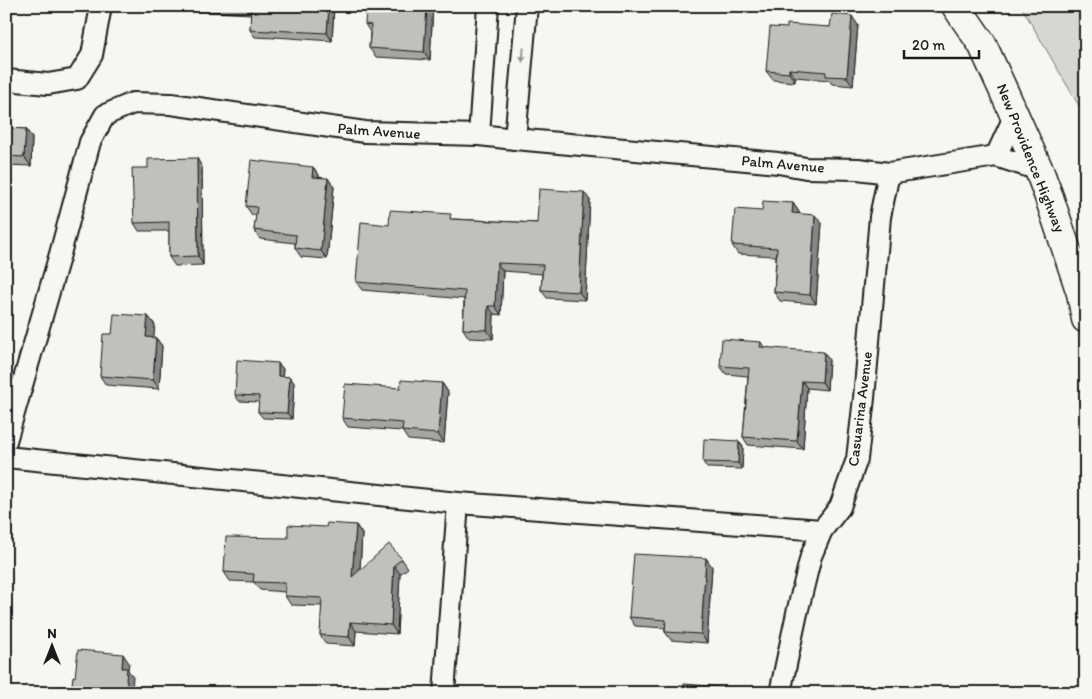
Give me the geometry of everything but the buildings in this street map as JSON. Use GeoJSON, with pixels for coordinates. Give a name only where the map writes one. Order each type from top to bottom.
{"type":"FeatureCollection","features":[{"type":"Feature","properties":{"kind":"highway","name":"New Providence Highway"},"geometry":{"type":"LineString","coordinates":[[956,6],[982,44],[1050,196],[1081,293],[1086,318]]}},
{"type":"Feature","properties":{"kind":"street"},"geometry":{"type":"LineString","coordinates":[[6,80],[48,84],[76,79],[92,55],[101,6]]}},
{"type":"Feature","properties":{"kind":"street"},"geometry":{"type":"LineString","coordinates":[[479,135],[488,6]]}},
{"type":"Feature","properties":{"kind":"street"},"geometry":{"type":"LineString","coordinates":[[515,140],[527,6]]}},
{"type":"Feature","properties":{"kind":"street","name":"Palm Avenue"},"geometry":{"type":"LineString","coordinates":[[6,441],[90,142],[105,115],[133,103],[171,104],[365,132],[479,135],[806,168],[858,169],[889,173],[996,156],[1038,170]]}},
{"type":"Feature","properties":{"kind":"street"},"geometry":{"type":"LineString","coordinates":[[996,156],[1015,115]]}},
{"type":"Feature","properties":{"kind":"street","name":"Casuarina Avenue"},"geometry":{"type":"LineString","coordinates":[[780,693],[811,556],[822,530],[840,507],[857,459],[880,217],[889,173]]}},
{"type":"Feature","properties":{"kind":"street"},"geometry":{"type":"LineString","coordinates":[[6,457],[458,503],[822,530]]}},
{"type":"Feature","properties":{"kind":"street"},"geometry":{"type":"LineString","coordinates":[[444,693],[458,503]]}},
{"type":"Feature","properties":{"kind":"shaded area"},"geometry":{"type":"Polygon","coordinates":[[[1021,6],[1086,6],[1086,118],[1021,6]]]}}]}
